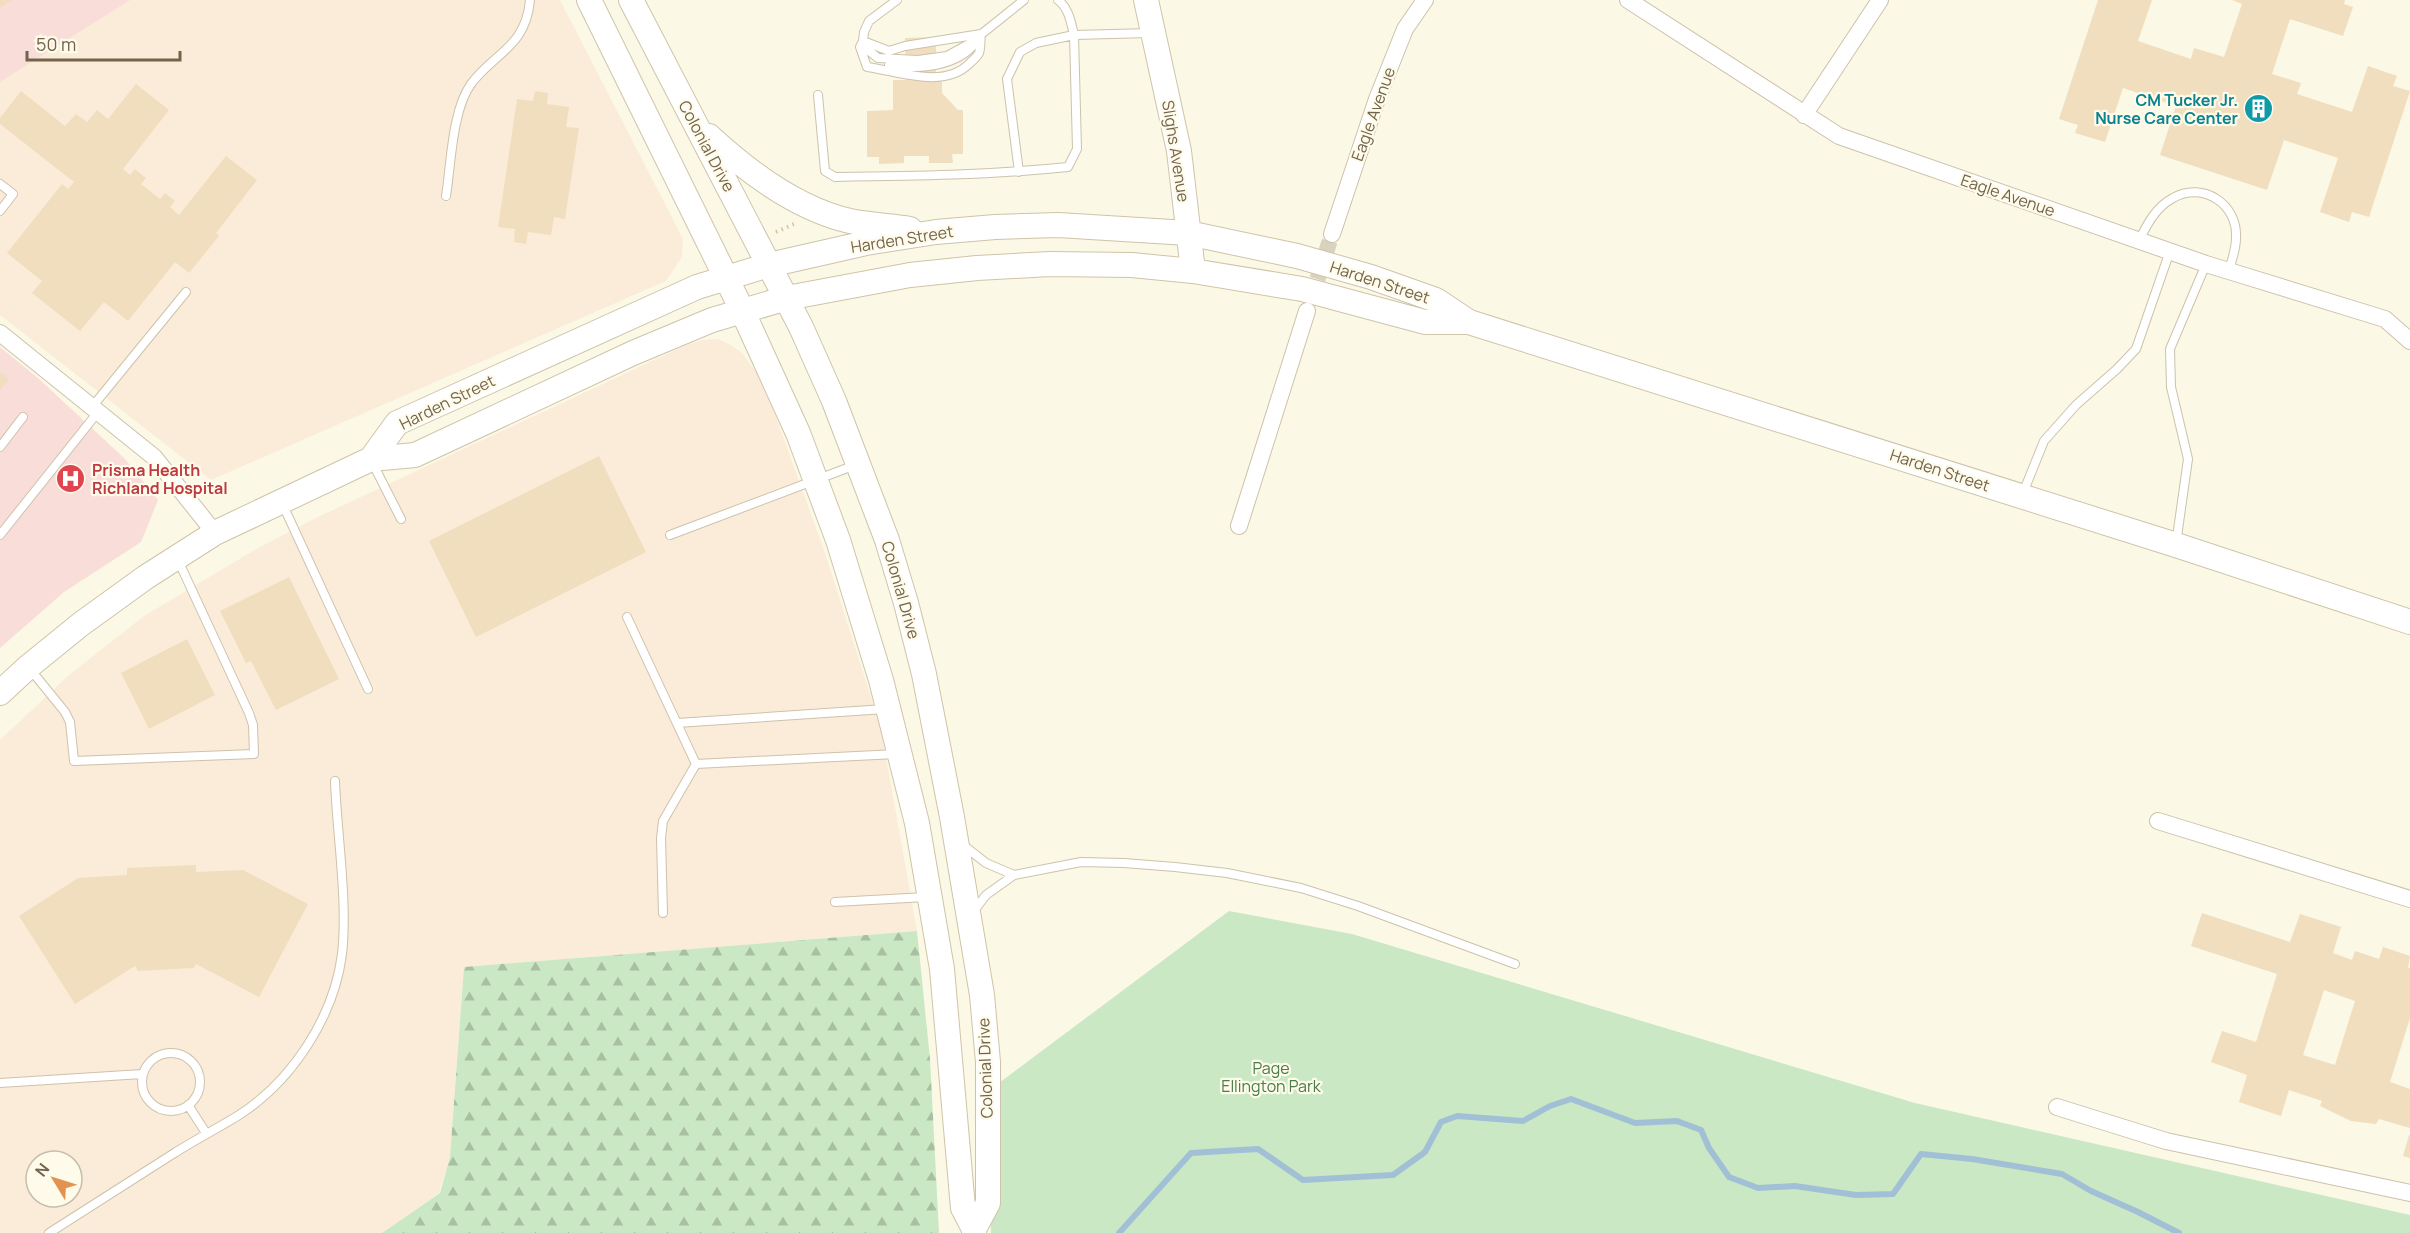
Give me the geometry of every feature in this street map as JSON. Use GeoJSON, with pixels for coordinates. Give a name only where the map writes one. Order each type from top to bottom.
{"type":"FeatureCollection","features":[{"type":"Feature","properties":{"kind":"main road","name":"Colonial Drive"},"geometry":{"type":"LineString","coordinates":[[589,0],[742,310],[798,433],[838,540],[888,709],[917,823],[942,969],[963,1208],[974,1231]]}},
{"type":"Feature","properties":{"kind":"main road","name":"Colonial Drive"},"geometry":{"type":"LineString","coordinates":[[631,0],[787,298],[834,401],[887,540],[906,603],[924,674],[956,837],[982,995],[988,1062],[988,1203],[974,1231]]}},
{"type":"Feature","properties":{"kind":"main road","name":"Slighs Avenue"},"geometry":{"type":"LineString","coordinates":[[1146,0],[1179,151],[1193,271]]}},
{"type":"Feature","properties":{"kind":"main road"},"geometry":{"type":"LineString","coordinates":[[696,124],[731,156],[802,205],[849,220],[936,232]]}},
{"type":"Feature","properties":{"kind":"main road","name":"Harden Street"},"geometry":{"type":"LineString","coordinates":[[371,459],[397,423],[622,319],[697,287],[769,265],[866,243],[936,232],[995,227],[1058,225],[1188,233],[1296,256],[1371,277],[1436,300],[1469,322],[2176,545],[2410,622]]}},
{"type":"Feature","properties":{"kind":"main road","name":"Harden Street"},"geometry":{"type":"LineString","coordinates":[[0,693],[28,666],[81,624],[215,533],[371,459],[415,455],[633,353],[712,320],[787,298],[910,276],[977,268],[1050,264],[1132,265],[1193,271],[1302,289],[1425,322],[1469,322]]}},
{"type":"Feature","properties":{"kind":"street","name":"Eagle Avenue"},"geometry":{"type":"LineString","coordinates":[[1332,234],[1404,29],[1425,0]]}},
{"type":"Feature","properties":{"kind":"street","name":"Eagle Avenue"},"geometry":{"type":"LineString","coordinates":[[1628,0],[1839,136],[2206,264],[2385,319],[2410,341]]}},
{"type":"Feature","properties":{"kind":"street"},"geometry":{"type":"LineString","coordinates":[[1804,115],[1880,0]]}},
{"type":"Feature","properties":{"kind":"street"},"geometry":{"type":"LineString","coordinates":[[1239,526],[1306,316]]}},
{"type":"Feature","properties":{"kind":"street"},"geometry":{"type":"LineString","coordinates":[[0,333],[154,458],[215,533]]}},
{"type":"Feature","properties":{"kind":"street"},"geometry":{"type":"LineString","coordinates":[[2158,820],[2410,899]]}},
{"type":"Feature","properties":{"kind":"street"},"geometry":{"type":"LineString","coordinates":[[2057,1107],[2166,1141],[2410,1193]]}},
{"type":"Feature","properties":{"kind":"lane"},"geometry":{"type":"LineString","coordinates":[[446,196],[457,124],[465,96],[470,85],[504,53],[521,33],[530,0]]}},
{"type":"Feature","properties":{"kind":"lane"},"geometry":{"type":"LineString","coordinates":[[897,0],[869,21],[860,47],[867,66],[906,75],[936,77],[962,71],[979,54],[981,34]]}},
{"type":"Feature","properties":{"kind":"lane"},"geometry":{"type":"LineString","coordinates":[[863,41],[869,51],[878,58],[918,60],[947,56],[981,34],[1024,0]]}},
{"type":"Feature","properties":{"kind":"lane"},"geometry":{"type":"LineString","coordinates":[[818,95],[825,171],[835,177],[962,175],[1068,167],[1077,149],[1074,35],[1068,14],[1058,0]]}},
{"type":"Feature","properties":{"kind":"lane"},"geometry":{"type":"LineString","coordinates":[[1018,172],[1007,80],[1020,52],[1036,43],[1074,35],[1154,32]]}},
{"type":"Feature","properties":{"kind":"lane"},"geometry":{"type":"LineString","coordinates":[[863,41],[889,51],[905,46],[936,43],[981,34]]}},
{"type":"Feature","properties":{"kind":"lane"},"geometry":{"type":"LineString","coordinates":[[0,184],[13,194],[0,211]]}},
{"type":"Feature","properties":{"kind":"lane"},"geometry":{"type":"LineString","coordinates":[[2139,241],[2158,210],[2173,198],[2193,190],[2212,195],[2226,206],[2234,221],[2236,238],[2229,270]]}},
{"type":"Feature","properties":{"kind":"lane"},"geometry":{"type":"LineString","coordinates":[[2022,496],[2044,441],[2076,405],[2136,349],[2170,251]]}},
{"type":"Feature","properties":{"kind":"lane"},"geometry":{"type":"LineString","coordinates":[[2176,545],[2188,459],[2170,387],[2170,350],[2206,264]]}},
{"type":"Feature","properties":{"kind":"lane"},"geometry":{"type":"LineString","coordinates":[[0,535],[186,292]]}},
{"type":"Feature","properties":{"kind":"lane"},"geometry":{"type":"LineString","coordinates":[[0,447],[23,417]]}},
{"type":"Feature","properties":{"kind":"lane"},"geometry":{"type":"LineString","coordinates":[[371,459],[401,519]]}},
{"type":"Feature","properties":{"kind":"lane"},"geometry":{"type":"LineString","coordinates":[[670,535],[816,482],[858,464]]}},
{"type":"Feature","properties":{"kind":"lane"},"geometry":{"type":"LineString","coordinates":[[281,500],[368,689]]}},
{"type":"Feature","properties":{"kind":"lane"},"geometry":{"type":"LineString","coordinates":[[28,666],[65,712],[70,722],[74,761],[254,754],[253,725],[249,713],[177,557]]}},
{"type":"Feature","properties":{"kind":"lane"},"geometry":{"type":"LineString","coordinates":[[627,617],[696,764]]}},
{"type":"Feature","properties":{"kind":"lane"},"geometry":{"type":"LineString","coordinates":[[677,723],[888,709]]}},
{"type":"Feature","properties":{"kind":"lane"},"geometry":{"type":"LineString","coordinates":[[696,764],[900,754]]}},
{"type":"Feature","properties":{"kind":"lane"},"geometry":{"type":"LineString","coordinates":[[663,913],[661,838],[663,822],[696,764]]}},
{"type":"Feature","properties":{"kind":"lane"},"geometry":{"type":"LineString","coordinates":[[49,1233],[206,1133],[240,1114],[285,1073],[309,1043],[330,999],[340,963],[343,936],[335,781]]}},
{"type":"Feature","properties":{"kind":"lane"},"geometry":{"type":"LineString","coordinates":[[956,837],[986,863],[1014,875]]}},
{"type":"Feature","properties":{"kind":"lane"},"geometry":{"type":"LineString","coordinates":[[970,917],[986,895],[1014,875],[1081,862],[1124,863],[1227,873],[1301,888],[1358,906],[1515,964]]}},
{"type":"Feature","properties":{"kind":"lane"},"geometry":{"type":"LineString","coordinates":[[835,902],[930,896]]}},
{"type":"Feature","properties":{"kind":"lane"},"geometry":{"type":"LineString","coordinates":[[173,1052],[191,1060],[200,1078],[199,1089],[188,1105],[171,1111],[154,1106],[143,1092],[142,1074],[146,1065],[163,1053],[173,1052]]}},
{"type":"Feature","properties":{"kind":"lane"},"geometry":{"type":"LineString","coordinates":[[0,1083],[142,1074]]}},
{"type":"Feature","properties":{"kind":"lane"},"geometry":{"type":"LineString","coordinates":[[188,1105],[206,1133]]}},
{"type":"Feature","properties":{"kind":"path"},"geometry":{"type":"LineString","coordinates":[[773,233],[803,220]]}},
{"type":"Feature","properties":{"kind":"shaded area"},"geometry":{"type":"Polygon","coordinates":[[[0,0],[130,0],[0,82],[0,0]]]}},
{"type":"Feature","properties":{"kind":"shaded area"},"geometry":{"type":"Polygon","coordinates":[[[125,0],[560,0],[683,239],[682,257],[666,281],[211,480],[0,315],[0,81],[125,0]]]}},
{"type":"Feature","properties":{"kind":"shaded area"},"geometry":{"type":"Polygon","coordinates":[[[718,339],[742,353],[763,381],[826,556],[881,729],[917,931],[464,967],[450,1157],[439,1193],[382,1233],[0,1233],[0,740],[68,676],[144,616],[258,548],[320,516],[682,347],[702,340],[718,339]]]}},
{"type":"Feature","properties":{"kind":"shaded area","name":"Prisma Health Richland Hospital"},"geometry":{"type":"Polygon","coordinates":[[[0,347],[39,379],[125,459],[158,500],[141,542],[64,592],[0,648],[0,347]]]}},
{"type":"Feature","properties":{"kind":"green space","name":"Page Ellington Park"},"geometry":{"type":"Polygon","coordinates":[[[1229,911],[1352,934],[1915,1103],[2410,1215],[2410,1233],[991,1233],[987,1092],[1229,911]]]}},
{"type":"Feature","properties":{"kind":"green space"},"geometry":{"type":"Polygon","coordinates":[[[917,931],[930,1059],[939,1233],[382,1233],[440,1193],[450,1157],[464,967],[917,931]]]}},
{"type":"Feature","properties":{"kind":"building"},"geometry":{"type":"Polygon","coordinates":[[[0,0],[12,0],[0,8],[0,0]]]}},
{"type":"Feature","properties":{"kind":"building","name":"CM Tucker Jr. Nurse Care Center"},"geometry":{"type":"Polygon","coordinates":[[[2098,0],[2152,0],[2138,41],[2191,59],[2194,48],[2224,57],[2242,4],[2232,0],[2345,0],[2344,4],[2353,7],[2343,36],[2290,19],[2272,74],[2301,83],[2297,94],[2352,112],[2368,66],[2397,76],[2393,86],[2410,91],[2369,217],[2352,212],[2349,222],[2320,212],[2338,158],[2284,140],[2267,190],[2160,155],[2176,106],[2123,88],[2105,142],[2075,133],[2078,125],[2059,119],[2098,0]]]}},
{"type":"Feature","properties":{"kind":"building"},"geometry":{"type":"Polygon","coordinates":[[[936,37],[936,81],[942,80],[942,93],[958,110],[963,110],[963,154],[952,154],[953,163],[929,163],[929,156],[904,156],[904,163],[879,164],[879,157],[867,157],[867,111],[893,110],[893,80],[906,80],[905,38],[936,37]]]}},
{"type":"Feature","properties":{"kind":"building"},"geometry":{"type":"Polygon","coordinates":[[[136,84],[169,110],[123,169],[130,175],[135,169],[146,178],[141,184],[160,199],[165,193],[175,201],[170,207],[179,215],[226,156],[257,180],[216,233],[219,236],[189,273],[175,262],[128,321],[104,302],[80,331],[32,293],[42,281],[7,253],[62,184],[68,189],[74,182],[0,124],[0,118],[21,91],[65,126],[76,114],[87,122],[97,110],[108,119],[136,84]]]}},
{"type":"Feature","properties":{"kind":"building"},"geometry":{"type":"Polygon","coordinates":[[[535,91],[548,93],[547,104],[569,107],[566,127],[579,128],[565,219],[554,217],[551,235],[528,232],[526,244],[514,242],[515,229],[498,227],[517,99],[533,101],[535,91]]]}},
{"type":"Feature","properties":{"kind":"building"},"geometry":{"type":"Polygon","coordinates":[[[0,372],[9,379],[0,391],[0,372]]]}},
{"type":"Feature","properties":{"kind":"building"},"geometry":{"type":"Polygon","coordinates":[[[599,456],[646,552],[476,637],[429,541],[599,456]]]}},
{"type":"Feature","properties":{"kind":"building"},"geometry":{"type":"Polygon","coordinates":[[[289,577],[339,679],[276,710],[251,661],[246,663],[220,611],[289,577]]]}},
{"type":"Feature","properties":{"kind":"building"},"geometry":{"type":"Polygon","coordinates":[[[187,639],[215,695],[149,729],[121,673],[187,639]]]}},
{"type":"Feature","properties":{"kind":"building"},"geometry":{"type":"Polygon","coordinates":[[[196,865],[196,872],[243,870],[308,904],[259,997],[196,964],[194,968],[138,971],[135,966],[75,1004],[19,916],[78,878],[127,875],[127,868],[196,865]]]}},
{"type":"Feature","properties":{"kind":"building"},"geometry":{"type":"Polygon","coordinates":[[[2202,913],[2290,942],[2300,914],[2341,927],[2333,953],[2352,960],[2355,951],[2379,959],[2383,947],[2410,956],[2408,968],[2410,968],[2410,1018],[2390,1082],[2410,1089],[2410,1128],[2379,1119],[2376,1124],[2351,1121],[2320,1106],[2322,1101],[2289,1090],[2281,1116],[2239,1102],[2247,1075],[2211,1062],[2222,1031],[2256,1042],[2277,974],[2191,946],[2202,913]],[[2324,990],[2303,1055],[2335,1065],[2355,1001],[2324,990]]]}},
{"type":"Feature","properties":{"kind":"building"},"geometry":{"type":"Polygon","coordinates":[[[2410,1135],[2410,1158],[2403,1156],[2410,1135]]]}},
{"type":"Feature","properties":{"kind":"waterway"},"geometry":{"type":"LineString","coordinates":[[1119,1233],[1191,1153],[1258,1149],[1303,1180],[1393,1175],[1425,1152],[1441,1122],[1457,1116],[1523,1121],[1550,1106],[1571,1099],[1635,1123],[1677,1121],[1701,1130],[1709,1148],[1729,1177],[1758,1188],[1795,1186],[1856,1195],[1893,1194],[1921,1154],[1972,1159],[2062,1174],[2091,1191],[2179,1233]]}},
{"type":"Feature","properties":{"kind":"tunnel"},"geometry":{"type":"LineString","coordinates":[[1310,302],[1332,234]]}},
{"type":"Feature","properties":{"kind":"place","name":"CM Tucker Jr. Nurse Care Center"},"geometry":{"type":"Point","coordinates":[2259,109]}},
{"type":"Feature","properties":{"kind":"place","name":"Prisma Health Richland Hospital"},"geometry":{"type":"Point","coordinates":[71,479]}}]}
